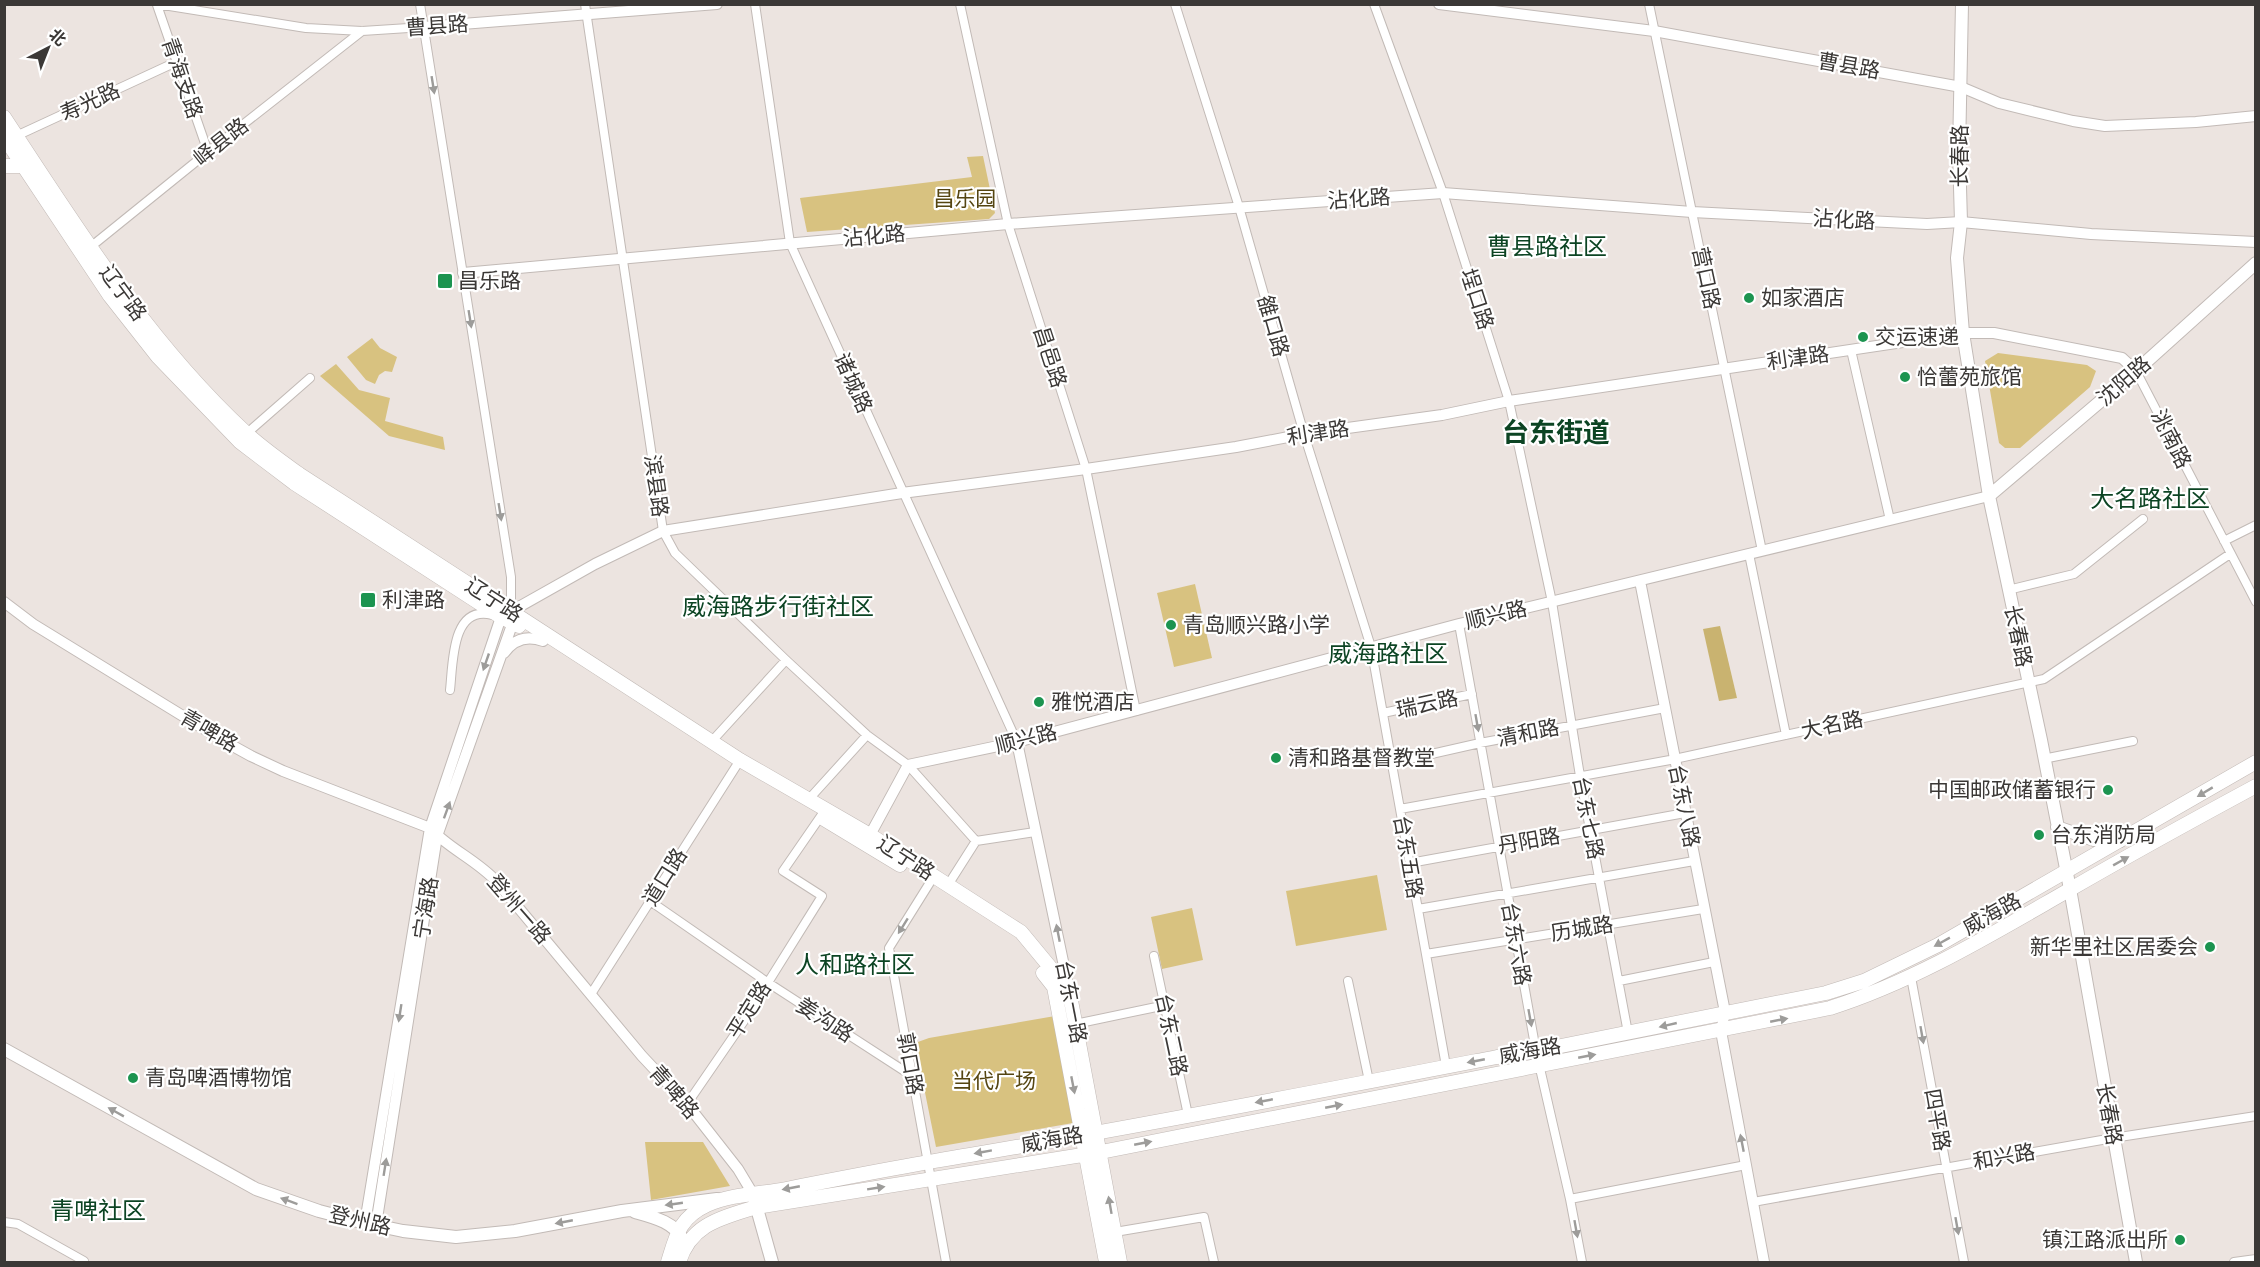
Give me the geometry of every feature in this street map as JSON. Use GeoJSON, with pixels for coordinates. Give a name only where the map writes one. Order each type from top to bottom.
{"type":"FeatureCollection","features":[{"type":"Feature","properties":{"kind":"main road","name":"长春路"},"geometry":{"type":"LineString","coordinates":[[1962,4],[1959,152],[1961,222],[1957,258],[1963,333],[1989,496],[2070,890],[2136,1263]]}},
{"type":"Feature","properties":{"kind":"main road","name":"辽宁路"},"geometry":{"type":"LineString","coordinates":[[4,117],[8,139],[24,166],[87,251],[166,350],[246,434],[299,474],[543,641],[932,880],[948,885],[1021,932],[1069,990]]}},
{"type":"Feature","properties":{"kind":"main road","name":"辽宁路"},"geometry":{"type":"LineString","coordinates":[[8,139],[87,251],[110,296],[158,357],[240,442],[294,483],[712,741],[738,762],[809,799],[823,813],[870,835],[1015,938],[1054,987]]}},
{"type":"Feature","properties":{"kind":"main road"},"geometry":{"type":"LineString","coordinates":[[4,166],[24,166]]}},
{"type":"Feature","properties":{"kind":"main road","name":"沈阳路"},"geometry":{"type":"LineString","coordinates":[[1989,496],[2136,371],[2256,263]]}},
{"type":"Feature","properties":{"kind":"main road","name":"威海路"},"geometry":{"type":"LineString","coordinates":[[754,1200],[930,1180],[1101,1152],[1537,1058],[1628,1033],[1722,1012],[1796,1000],[1864,981],[1928,950],[2256,762]]}},
{"type":"Feature","properties":{"kind":"main road","name":"威海路"},"geometry":{"type":"LineString","coordinates":[[754,1200],[927,1162],[1082,1136],[1446,1066],[1537,1058],[1720,1031],[1830,1008],[1870,995],[1911,977],[2256,786]]}},
{"type":"Feature","properties":{"kind":"main road"},"geometry":{"type":"LineString","coordinates":[[2057,827],[2094,840],[2120,841]]}},
{"type":"Feature","properties":{"kind":"main road","name":"台东一路"},"geometry":{"type":"LineString","coordinates":[[1054,987],[1106,1263]]}},
{"type":"Feature","properties":{"kind":"main road","name":"台东一路"},"geometry":{"type":"LineString","coordinates":[[1069,990],[1120,1263]]}},
{"type":"Feature","properties":{"kind":"main road","name":"登州路"},"geometry":{"type":"LineString","coordinates":[[4,1049],[256,1189],[319,1212],[403,1231],[456,1237],[515,1231],[622,1211],[727,1197],[754,1200]]}},
{"type":"Feature","properties":{"kind":"main road"},"geometry":{"type":"LineString","coordinates":[[668,1263],[678,1230],[696,1211],[727,1197]]}},
{"type":"Feature","properties":{"kind":"main road"},"geometry":{"type":"LineString","coordinates":[[684,1246],[697,1232],[754,1200],[772,1263]]}},
{"type":"Feature","properties":{"kind":"main road"},"geometry":{"type":"LineString","coordinates":[[622,1211],[636,1212],[656,1218],[678,1230],[683,1238],[684,1246],[679,1263]]}},
{"type":"Feature","properties":{"kind":"street","name":"曹县路"},"geometry":{"type":"LineString","coordinates":[[157,4],[306,28],[362,31],[424,27],[586,10],[717,4]]}},
{"type":"Feature","properties":{"kind":"street","name":"青海支路"},"geometry":{"type":"LineString","coordinates":[[157,4],[207,152]]}},
{"type":"Feature","properties":{"kind":"street"},"geometry":{"type":"LineString","coordinates":[[420,4],[511,577],[508,617],[487,613],[472,615],[463,623],[455,644],[450,690]]}},
{"type":"Feature","properties":{"kind":"street","name":"诸城路"},"geometry":{"type":"LineString","coordinates":[[755,4],[790,243],[1017,742]]}},
{"type":"Feature","properties":{"kind":"street","name":"昌邑路"},"geometry":{"type":"LineString","coordinates":[[960,4],[1008,224],[1086,469],[1136,711]]}},
{"type":"Feature","properties":{"kind":"street","name":"雒口路"},"geometry":{"type":"LineString","coordinates":[[1175,4],[1239,207],[1304,434],[1371,647]]}},
{"type":"Feature","properties":{"kind":"street","name":"埕口路"},"geometry":{"type":"LineString","coordinates":[[1374,4],[1443,193],[1509,401],[1552,602]]}},
{"type":"Feature","properties":{"kind":"street","name":"曹县路"},"geometry":{"type":"LineString","coordinates":[[1439,4],[1654,31],[1961,87],[1999,103],[2073,121],[2105,126],[2196,122],[2256,116]]}},
{"type":"Feature","properties":{"kind":"street","name":"营口路"},"geometry":{"type":"LineString","coordinates":[[1649,4],[1762,551]]}},
{"type":"Feature","properties":{"kind":"street","name":"滨县路"},"geometry":{"type":"LineString","coordinates":[[586,10],[663,531],[675,553],[867,735],[908,765],[976,841]]}},
{"type":"Feature","properties":{"kind":"street","name":"峄县路"},"geometry":{"type":"LineString","coordinates":[[87,251],[207,152],[362,31]]}},
{"type":"Feature","properties":{"kind":"street","name":"寿光路"},"geometry":{"type":"LineString","coordinates":[[8,139],[176,62]]}},
{"type":"Feature","properties":{"kind":"street","name":"沾化路"},"geometry":{"type":"LineString","coordinates":[[463,273],[1008,224],[1443,193],[1692,212],[1927,224],[1961,222],[2091,234],[2256,242]]}},
{"type":"Feature","properties":{"kind":"street","name":"利津路"},"geometry":{"type":"LineString","coordinates":[[508,617],[595,564],[663,531],[902,493],[1236,447],[1304,434],[1442,415],[1509,401],[1725,368],[1963,333],[1994,333],[2122,358],[2136,371]]}},
{"type":"Feature","properties":{"kind":"street"},"geometry":{"type":"LineString","coordinates":[[1851,350],[1890,520]]}},
{"type":"Feature","properties":{"kind":"street","name":"洮南路"},"geometry":{"type":"LineString","coordinates":[[2136,371],[2256,602]]}},
{"type":"Feature","properties":{"kind":"street"},"geometry":{"type":"LineString","coordinates":[[246,434],[310,378]]}},
{"type":"Feature","properties":{"kind":"street","name":"顺兴路"},"geometry":{"type":"LineString","coordinates":[[908,765],[1017,742],[1459,624],[1989,496]]}},
{"type":"Feature","properties":{"kind":"street"},"geometry":{"type":"LineString","coordinates":[[2008,590],[2074,574],[2143,519]]}},
{"type":"Feature","properties":{"kind":"street"},"geometry":{"type":"LineString","coordinates":[[2224,541],[2256,525]]}},
{"type":"Feature","properties":{"kind":"street"},"geometry":{"type":"LineString","coordinates":[[1749,554],[1786,735]]}},
{"type":"Feature","properties":{"kind":"street","name":"大名路"},"geometry":{"type":"LineString","coordinates":[[1400,809],[1672,759],[2044,679],[2230,554]]}},
{"type":"Feature","properties":{"kind":"street","name":"台东八路"},"geometry":{"type":"LineString","coordinates":[[1638,582],[1722,1012],[1720,1031],[1764,1263]]}},
{"type":"Feature","properties":{"kind":"street","name":"青啤路"},"geometry":{"type":"LineString","coordinates":[[4,602],[33,624],[232,746],[284,771],[434,832]]}},
{"type":"Feature","properties":{"kind":"street","name":"台东七路"},"geometry":{"type":"LineString","coordinates":[[1552,602],[1571,725],[1628,1033]]}},
{"type":"Feature","properties":{"kind":"street","name":"宁海路"},"geometry":{"type":"LineString","coordinates":[[434,832],[502,655],[508,617]]}},
{"type":"Feature","properties":{"kind":"street","name":"宁海路"},"geometry":{"type":"LineString","coordinates":[[371,1224],[434,832],[508,617]]}},
{"type":"Feature","properties":{"kind":"street","name":"台东六路"},"geometry":{"type":"LineString","coordinates":[[1459,624],[1537,1058],[1570,1199],[1582,1263]]}},
{"type":"Feature","properties":{"kind":"street"},"geometry":{"type":"LineString","coordinates":[[502,655],[517,640],[534,637],[543,641]]}},
{"type":"Feature","properties":{"kind":"street","name":"台东五路"},"geometry":{"type":"LineString","coordinates":[[1371,647],[1446,1066]]}},
{"type":"Feature","properties":{"kind":"street"},"geometry":{"type":"LineString","coordinates":[[712,741],[786,660]]}},
{"type":"Feature","properties":{"kind":"street","name":"瑞云路"},"geometry":{"type":"LineString","coordinates":[[1383,713],[1472,694]]}},
{"type":"Feature","properties":{"kind":"street","name":"清和路"},"geometry":{"type":"LineString","coordinates":[[1392,763],[1480,742],[1663,708]]}},
{"type":"Feature","properties":{"kind":"street"},"geometry":{"type":"LineString","coordinates":[[809,799],[867,735]]}},
{"type":"Feature","properties":{"kind":"street"},"geometry":{"type":"LineString","coordinates":[[2043,759],[2133,741]]}},
{"type":"Feature","properties":{"kind":"street","name":"台东一路"},"geometry":{"type":"LineString","coordinates":[[1017,742],[1069,990]]}},
{"type":"Feature","properties":{"kind":"street","name":"道口路"},"geometry":{"type":"LineString","coordinates":[[591,994],[738,762]]}},
{"type":"Feature","properties":{"kind":"street"},"geometry":{"type":"LineString","coordinates":[[870,835],[908,765]]}},
{"type":"Feature","properties":{"kind":"street","name":"平定路"},"geometry":{"type":"LineString","coordinates":[[687,1104],[744,1022],[822,896],[783,871],[823,813]]}},
{"type":"Feature","properties":{"kind":"street","name":"丹阳路"},"geometry":{"type":"LineString","coordinates":[[1410,862],[1683,813]]}},
{"type":"Feature","properties":{"kind":"street","name":"登州一路"},"geometry":{"type":"LineString","coordinates":[[434,832],[487,872],[591,994]]}},
{"type":"Feature","properties":{"kind":"street"},"geometry":{"type":"LineString","coordinates":[[948,885],[976,841],[1035,832]]}},
{"type":"Feature","properties":{"kind":"street"},"geometry":{"type":"LineString","coordinates":[[1418,909],[1692,861]]}},
{"type":"Feature","properties":{"kind":"street","name":"郭口路"},"geometry":{"type":"LineString","coordinates":[[932,880],[889,948],[946,1263]]}},
{"type":"Feature","properties":{"kind":"street","name":"姜沟路"},"geometry":{"type":"LineString","coordinates":[[650,901],[767,982],[912,1076]]}},
{"type":"Feature","properties":{"kind":"street","name":"历城路"},"geometry":{"type":"LineString","coordinates":[[1426,954],[1701,909]]}},
{"type":"Feature","properties":{"kind":"street","name":"台东二路"},"geometry":{"type":"LineString","coordinates":[[1154,956],[1188,1115]]}},
{"type":"Feature","properties":{"kind":"street"},"geometry":{"type":"LineString","coordinates":[[1619,981],[1712,963]]}},
{"type":"Feature","properties":{"kind":"street","name":"四平路"},"geometry":{"type":"LineString","coordinates":[[1911,977],[1964,1263]]}},
{"type":"Feature","properties":{"kind":"street"},"geometry":{"type":"LineString","coordinates":[[1348,981],[1369,1081]]}},
{"type":"Feature","properties":{"kind":"street","name":"青啤路"},"geometry":{"type":"LineString","coordinates":[[591,994],[642,1056],[687,1104],[749,1184],[754,1200]]}},
{"type":"Feature","properties":{"kind":"street"},"geometry":{"type":"LineString","coordinates":[[1075,1024],[1166,1005]]}},
{"type":"Feature","properties":{"kind":"street","name":"和兴路"},"geometry":{"type":"LineString","coordinates":[[1753,1202],[2113,1138],[2256,1116]]}},
{"type":"Feature","properties":{"kind":"street"},"geometry":{"type":"LineString","coordinates":[[1570,1199],[1746,1165]]}},
{"type":"Feature","properties":{"kind":"street"},"geometry":{"type":"LineString","coordinates":[[1115,1232],[1204,1217],[1214,1263]]}},
{"type":"Feature","properties":{"kind":"street"},"geometry":{"type":"LineString","coordinates":[[4,1222],[18,1224],[84,1261]]}},
{"type":"Feature","properties":{"kind":"street"},"geometry":{"type":"LineString","coordinates":[[2235,1263],[2256,1258]]}},
{"type":"Feature","properties":{"kind":"green space","name":"昌乐园"},"geometry":{"type":"Polygon","coordinates":[[[983,156],[995,213],[989,219],[807,232],[800,198],[972,177],[967,157],[983,156]]]}},
{"type":"Feature","properties":{"kind":"green space"},"geometry":{"type":"Polygon","coordinates":[[[372,338],[380,348],[397,357],[392,372],[385,371],[379,375],[375,384],[366,380],[347,357],[372,338]]]}},
{"type":"Feature","properties":{"kind":"green space"},"geometry":{"type":"Polygon","coordinates":[[[1998,353],[2087,365],[2096,371],[2090,387],[2020,448],[2005,448],[1999,443],[1985,361],[1998,353]]]}},
{"type":"Feature","properties":{"kind":"green space"},"geometry":{"type":"Polygon","coordinates":[[[336,364],[359,390],[390,398],[385,421],[443,437],[445,450],[389,436],[320,376],[336,364]]]}},
{"type":"Feature","properties":{"kind":"green space"},"geometry":{"type":"Polygon","coordinates":[[[1195,584],[1212,658],[1174,667],[1157,593],[1195,584]]]}},
{"type":"Feature","properties":{"kind":"green space"},"geometry":{"type":"Polygon","coordinates":[[[1377,875],[1387,930],[1296,946],[1286,891],[1377,875]]]}},
{"type":"Feature","properties":{"kind":"green space"},"geometry":{"type":"Polygon","coordinates":[[[1192,908],[1203,960],[1162,969],[1151,917],[1192,908]]]}},
{"type":"Feature","properties":{"kind":"green space","name":"当代广场"},"geometry":{"type":"Polygon","coordinates":[[[1055,1016],[1073,1123],[936,1147],[915,1043],[929,1038],[1055,1016]]]}},
{"type":"Feature","properties":{"kind":"green space"},"geometry":{"type":"Polygon","coordinates":[[[645,1142],[703,1142],[730,1186],[651,1200],[645,1142]]]}},
{"type":"Feature","properties":{"kind":"shaded area"},"geometry":{"type":"Polygon","coordinates":[[[1720,626],[1737,698],[1719,701],[1703,629],[1720,626]]]}},
{"type":"Feature","properties":{"kind":"place","name":"昌乐路"},"geometry":{"type":"Point","coordinates":[445,281]}},
{"type":"Feature","properties":{"kind":"place","name":"如家酒店"},"geometry":{"type":"Point","coordinates":[1749,298]}},
{"type":"Feature","properties":{"kind":"place","name":"交运速递"},"geometry":{"type":"Point","coordinates":[1863,337]}},
{"type":"Feature","properties":{"kind":"place","name":"恰蕾苑旅馆"},"geometry":{"type":"Point","coordinates":[1905,377]}},
{"type":"Feature","properties":{"kind":"place","name":"利津路"},"geometry":{"type":"Point","coordinates":[368,600]}},
{"type":"Feature","properties":{"kind":"place","name":"青岛顺兴路小学"},"geometry":{"type":"Point","coordinates":[1171,625]}},
{"type":"Feature","properties":{"kind":"place","name":"雅悦酒店"},"geometry":{"type":"Point","coordinates":[1039,702]}},
{"type":"Feature","properties":{"kind":"place","name":"清和路基督教堂"},"geometry":{"type":"Point","coordinates":[1276,758]}},
{"type":"Feature","properties":{"kind":"place","name":"中国邮政储蓄银行"},"geometry":{"type":"Point","coordinates":[2108,790]}},
{"type":"Feature","properties":{"kind":"place","name":"台东消防局"},"geometry":{"type":"Point","coordinates":[2039,835]}},
{"type":"Feature","properties":{"kind":"place","name":"新华里社区居委会"},"geometry":{"type":"Point","coordinates":[2210,947]}},
{"type":"Feature","properties":{"kind":"place","name":"青岛啤酒博物馆"},"geometry":{"type":"Point","coordinates":[133,1078]}},
{"type":"Feature","properties":{"kind":"place","name":"镇江路派出所"},"geometry":{"type":"Point","coordinates":[2180,1240]}},
{"type":"Feature","properties":{"kind":"district","name":"曹县路社区"},"geometry":{"type":"Point","coordinates":[1547,247]}},
{"type":"Feature","properties":{"kind":"district","name":"台东街道"},"geometry":{"type":"Point","coordinates":[1556,433]}},
{"type":"Feature","properties":{"kind":"district","name":"大名路社区"},"geometry":{"type":"Point","coordinates":[2150,499]}},
{"type":"Feature","properties":{"kind":"district","name":"威海路步行街社区"},"geometry":{"type":"Point","coordinates":[778,607]}},
{"type":"Feature","properties":{"kind":"district","name":"威海路社区"},"geometry":{"type":"Point","coordinates":[1388,654]}},
{"type":"Feature","properties":{"kind":"district","name":"人和路社区"},"geometry":{"type":"Point","coordinates":[855,965]}},
{"type":"Feature","properties":{"kind":"district","name":"青啤社区"},"geometry":{"type":"Point","coordinates":[98,1211]}}]}
